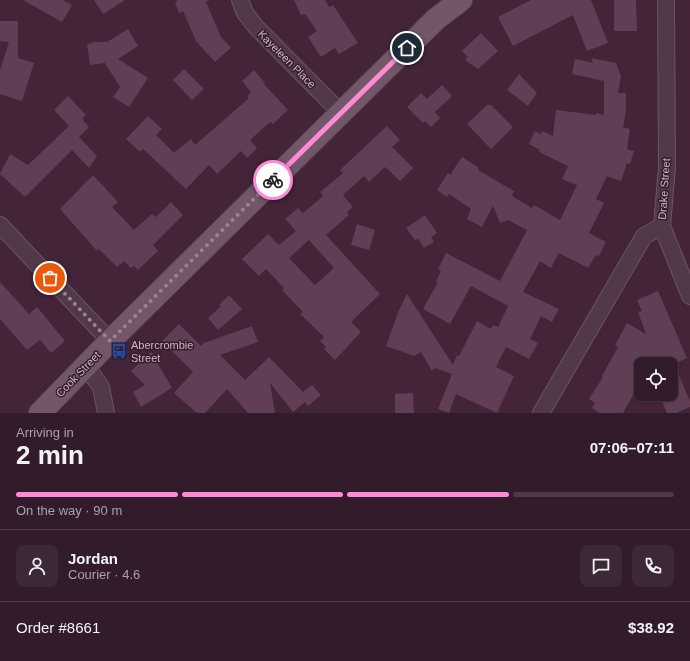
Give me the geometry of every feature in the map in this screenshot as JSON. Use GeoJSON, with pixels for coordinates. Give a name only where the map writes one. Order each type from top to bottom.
{"type":"FeatureCollection","features":[{"type":"Feature","properties":{"kind":"main road","name":"Cook Street"},"geometry":{"type":"LineString","coordinates":[[40,413],[110,341],[436,19],[461,0]]}},
{"type":"Feature","properties":{"kind":"street","name":"Kayeleen Place"},"geometry":{"type":"LineString","coordinates":[[240,0],[245,13],[256,27],[341,113]]}},
{"type":"Feature","properties":{"kind":"street","name":"Drake Street"},"geometry":{"type":"LineString","coordinates":[[541,413],[644,236],[662,226],[667,167],[666,0]]}},
{"type":"Feature","properties":{"kind":"street"},"geometry":{"type":"LineString","coordinates":[[0,225],[110,341]]}},
{"type":"Feature","properties":{"kind":"street"},"geometry":{"type":"LineString","coordinates":[[662,226],[690,296]]}},
{"type":"Feature","properties":{"kind":"street"},"geometry":{"type":"LineString","coordinates":[[86,366],[101,387],[106,413]]}},
{"type":"Feature","properties":{"kind":"building"},"geometry":{"type":"Polygon","coordinates":[[[23,0],[63,0],[72,5],[62,22],[23,0]]]}},
{"type":"Feature","properties":{"kind":"building"},"geometry":{"type":"Polygon","coordinates":[[[94,0],[125,0],[103,14],[94,0]]]}},
{"type":"Feature","properties":{"kind":"building"},"geometry":{"type":"Polygon","coordinates":[[[178,0],[210,0],[206,2],[221,37],[231,48],[215,62],[196,41],[183,11],[179,13],[175,3],[178,0]]]}},
{"type":"Feature","properties":{"kind":"building"},"geometry":{"type":"Polygon","coordinates":[[[294,0],[325,0],[329,7],[333,5],[358,43],[339,54],[335,48],[321,57],[308,37],[317,31],[305,14],[301,15],[294,0]]]}},
{"type":"Feature","properties":{"kind":"building"},"geometry":{"type":"Polygon","coordinates":[[[531,0],[591,0],[608,43],[587,51],[573,15],[513,46],[498,17],[531,0]]]}},
{"type":"Feature","properties":{"kind":"building"},"geometry":{"type":"Polygon","coordinates":[[[614,0],[636,0],[637,31],[614,31],[614,0]]]}},
{"type":"Feature","properties":{"kind":"building"},"geometry":{"type":"Polygon","coordinates":[[[0,21],[18,21],[18,58],[34,63],[22,101],[0,94],[0,70],[9,42],[0,41],[0,21]]]}},
{"type":"Feature","properties":{"kind":"building"},"geometry":{"type":"Polygon","coordinates":[[[128,29],[138,46],[118,59],[148,78],[129,107],[113,97],[120,87],[105,63],[90,65],[87,44],[93,43],[92,42],[107,42],[128,29]]]}},
{"type":"Feature","properties":{"kind":"building"},"geometry":{"type":"Polygon","coordinates":[[[481,33],[498,51],[478,69],[465,60],[468,57],[462,51],[481,33]]]}},
{"type":"Feature","properties":{"kind":"building"},"geometry":{"type":"Polygon","coordinates":[[[591,58],[616,63],[621,76],[618,93],[626,93],[626,111],[623,127],[630,129],[627,149],[634,151],[630,164],[627,163],[621,181],[607,176],[596,199],[604,203],[589,233],[606,242],[599,256],[596,255],[588,268],[559,253],[551,268],[540,261],[523,292],[559,309],[552,322],[541,316],[530,339],[538,343],[529,359],[506,347],[496,367],[514,376],[497,413],[456,394],[449,413],[438,409],[452,374],[435,368],[432,371],[421,352],[414,356],[386,346],[399,310],[407,294],[453,365],[457,355],[459,356],[477,321],[491,329],[493,325],[498,327],[508,306],[471,286],[450,324],[423,309],[438,282],[436,281],[441,271],[438,269],[446,253],[500,281],[527,230],[508,220],[500,223],[493,206],[482,227],[467,219],[471,209],[449,194],[447,197],[437,190],[448,173],[450,175],[462,157],[479,168],[478,170],[514,191],[512,196],[532,208],[534,205],[560,220],[577,185],[562,179],[568,166],[539,152],[540,150],[529,144],[535,131],[541,134],[542,131],[553,136],[556,110],[604,115],[604,81],[572,74],[575,59],[593,63],[591,58]]]}},
{"type":"Feature","properties":{"kind":"building"},"geometry":{"type":"Polygon","coordinates":[[[184,69],[204,89],[192,100],[173,80],[184,69]]]}},
{"type":"Feature","properties":{"kind":"building"},"geometry":{"type":"Polygon","coordinates":[[[254,70],[265,83],[264,84],[288,110],[273,124],[270,122],[250,140],[257,148],[247,158],[241,151],[217,174],[209,165],[186,189],[143,149],[140,152],[126,139],[148,116],[162,129],[156,135],[174,153],[191,139],[195,145],[249,98],[247,96],[251,92],[242,81],[254,70]]]}},
{"type":"Feature","properties":{"kind":"building"},"geometry":{"type":"Polygon","coordinates":[[[519,74],[537,93],[528,106],[507,90],[519,74]]]}},
{"type":"Feature","properties":{"kind":"building"},"geometry":{"type":"Polygon","coordinates":[[[442,85],[452,96],[435,112],[440,118],[431,127],[425,121],[423,123],[407,107],[421,93],[427,99],[442,85]]]}},
{"type":"Feature","properties":{"kind":"building"},"geometry":{"type":"Polygon","coordinates":[[[68,96],[86,115],[82,119],[89,127],[79,137],[97,156],[89,168],[72,150],[25,197],[0,174],[10,154],[28,165],[69,126],[54,110],[68,96]]]}},
{"type":"Feature","properties":{"kind":"building"},"geometry":{"type":"Polygon","coordinates":[[[487,105],[491,105],[513,127],[491,149],[467,124],[487,105]]]}},
{"type":"Feature","properties":{"kind":"building"},"geometry":{"type":"Polygon","coordinates":[[[387,126],[400,140],[392,147],[413,168],[400,181],[385,167],[369,182],[364,176],[343,195],[353,207],[347,212],[349,215],[326,235],[380,294],[351,322],[361,332],[335,360],[324,349],[326,347],[320,341],[324,337],[300,314],[303,312],[282,290],[284,288],[266,269],[259,276],[242,259],[268,234],[279,245],[296,231],[285,219],[298,208],[303,213],[323,196],[320,192],[343,173],[340,170],[387,126]],[[309,240],[289,258],[315,285],[334,268],[309,240]]]}},
{"type":"Feature","properties":{"kind":"building"},"geometry":{"type":"Polygon","coordinates":[[[93,175],[118,202],[112,207],[134,230],[152,214],[156,217],[171,202],[183,215],[153,245],[158,251],[138,270],[134,266],[131,268],[124,261],[117,267],[99,249],[97,251],[60,209],[93,175]]]}},
{"type":"Feature","properties":{"kind":"building"},"geometry":{"type":"Polygon","coordinates":[[[425,215],[437,233],[431,237],[434,242],[424,248],[418,239],[415,240],[406,228],[425,215]]]}},
{"type":"Feature","properties":{"kind":"building"},"geometry":{"type":"Polygon","coordinates":[[[357,224],[375,230],[369,250],[351,245],[357,224]]]}},
{"type":"Feature","properties":{"kind":"building"},"geometry":{"type":"Polygon","coordinates":[[[0,282],[29,314],[37,307],[65,341],[51,353],[40,340],[27,350],[0,319],[0,282]]]}},
{"type":"Feature","properties":{"kind":"building"},"geometry":{"type":"Polygon","coordinates":[[[658,291],[687,358],[678,362],[678,357],[634,357],[634,393],[623,413],[600,413],[592,408],[595,403],[589,399],[603,377],[602,376],[618,347],[615,345],[627,323],[646,334],[638,312],[642,311],[637,300],[658,291]]]}},
{"type":"Feature","properties":{"kind":"building"},"geometry":{"type":"Polygon","coordinates":[[[229,295],[242,309],[218,330],[208,318],[221,306],[219,305],[229,295]]]}},
{"type":"Feature","properties":{"kind":"building"},"geometry":{"type":"Polygon","coordinates":[[[179,324],[201,346],[204,343],[252,326],[258,342],[220,355],[245,380],[269,357],[303,392],[312,385],[321,395],[308,406],[305,402],[293,412],[270,383],[275,413],[248,413],[227,389],[205,413],[197,413],[174,393],[193,372],[162,341],[179,324]]]}},
{"type":"Feature","properties":{"kind":"building"},"geometry":{"type":"Polygon","coordinates":[[[151,352],[172,388],[141,407],[133,392],[145,385],[131,371],[151,352]]]}},
{"type":"Feature","properties":{"kind":"building"},"geometry":{"type":"Polygon","coordinates":[[[678,373],[690,401],[690,407],[676,413],[667,413],[662,401],[678,401],[678,373]]]}},
{"type":"Feature","properties":{"kind":"building"},"geometry":{"type":"Polygon","coordinates":[[[413,393],[414,413],[395,413],[395,394],[413,393]]]}},
{"type":"Feature","properties":{"kind":"way so far"},"geometry":{"type":"LineString","coordinates":[[50,278],[110,341],[273,180]]}},
{"type":"Feature","properties":{"kind":"place","name":"Abercrombie Street"},"geometry":{"type":"Point","coordinates":[119,351]}},
{"type":"Feature","properties":{"kind":"route"},"geometry":{"type":"LineString","coordinates":[[273,180],[407,48]]}}]}
